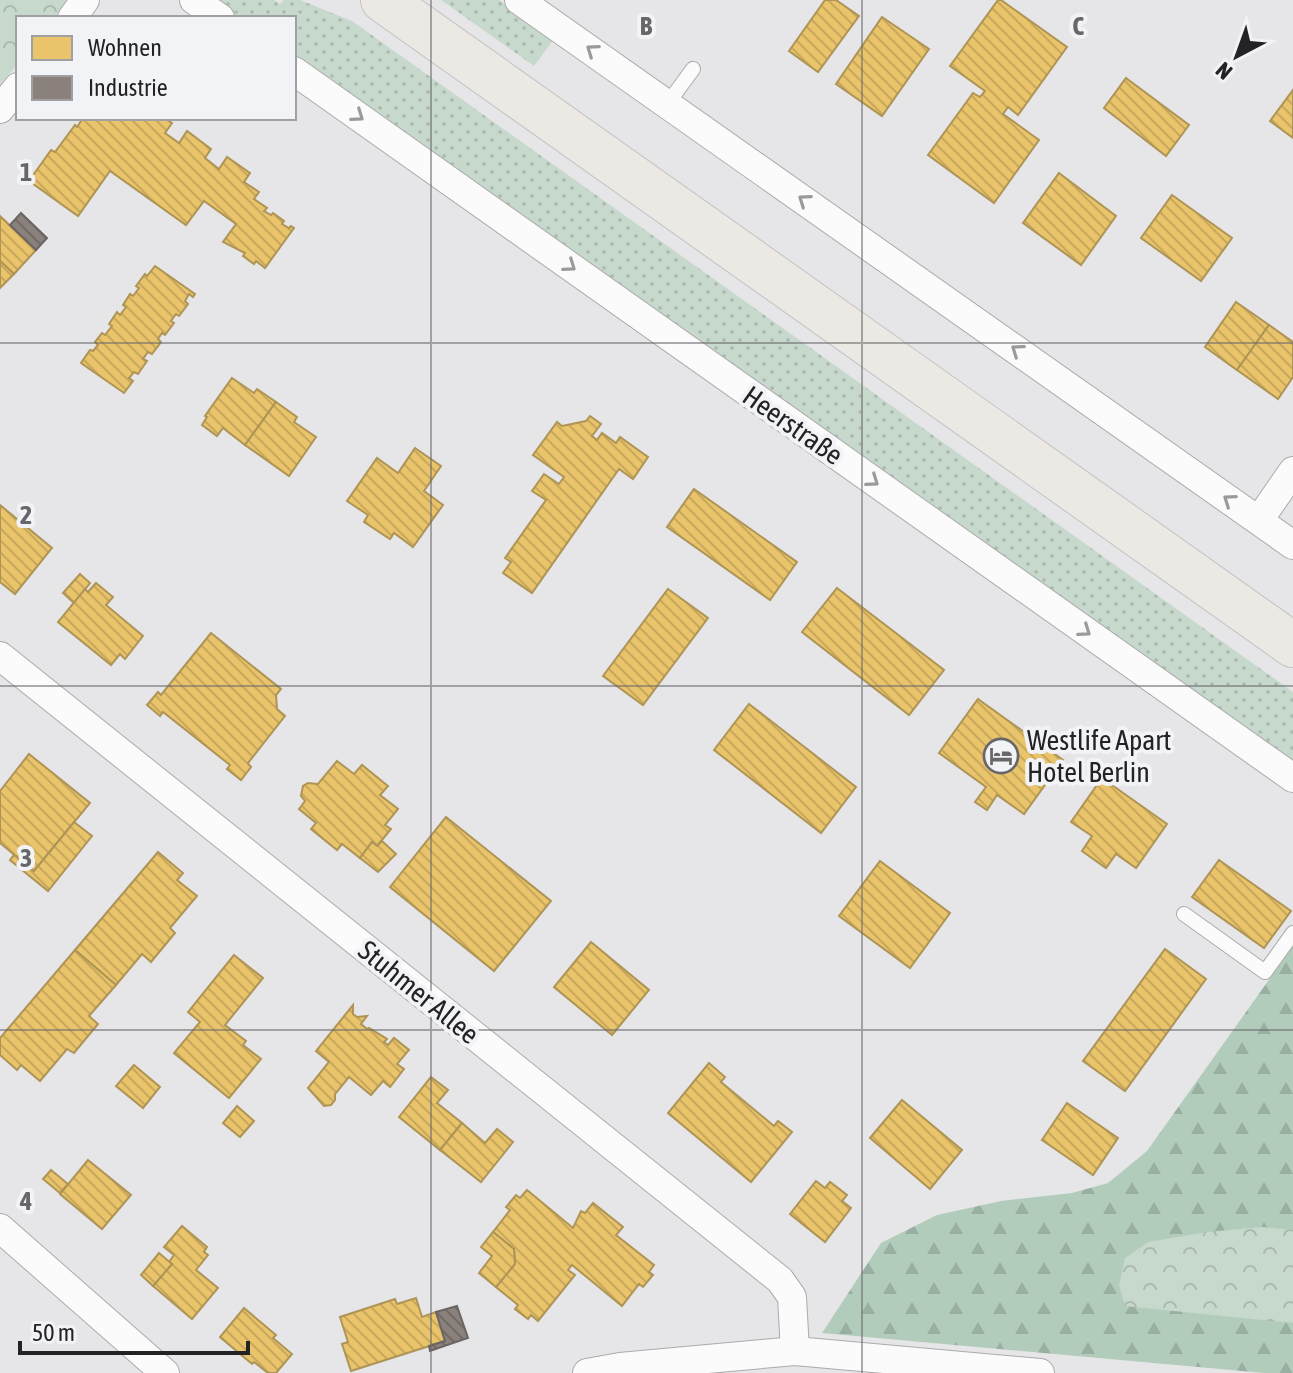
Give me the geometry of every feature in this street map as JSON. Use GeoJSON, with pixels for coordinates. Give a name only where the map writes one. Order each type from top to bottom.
{"type":"FeatureCollection","features":[{"type":"Feature","properties":{"kind":"main road"},"geometry":{"type":"LineString","coordinates":[[383,0],[1293,645]]}},
{"type":"Feature","properties":{"kind":"street"},"geometry":{"type":"LineString","coordinates":[[194,0],[217,16]]}},
{"type":"Feature","properties":{"kind":"street"},"geometry":{"type":"LineString","coordinates":[[519,0],[1293,545]]}},
{"type":"Feature","properties":{"kind":"street","name":"Heerstraße"},"geometry":{"type":"LineString","coordinates":[[296,72],[1293,778]]}},
{"type":"Feature","properties":{"kind":"street"},"geometry":{"type":"LineString","coordinates":[[0,109],[16,89]]}},
{"type":"Feature","properties":{"kind":"street"},"geometry":{"type":"LineString","coordinates":[[1259,520],[1293,471]]}},
{"type":"Feature","properties":{"kind":"street","name":"Stuhmer Allee"},"geometry":{"type":"LineString","coordinates":[[0,656],[780,1280],[792,1297],[795,1351]]}},
{"type":"Feature","properties":{"kind":"street"},"geometry":{"type":"LineString","coordinates":[[0,1228],[165,1373]]}},
{"type":"Feature","properties":{"kind":"street"},"geometry":{"type":"LineString","coordinates":[[587,1373],[620,1367],[795,1351],[1040,1373]]}},
{"type":"Feature","properties":{"kind":"lane"},"geometry":{"type":"LineString","coordinates":[[668,103],[693,69]]}},
{"type":"Feature","properties":{"kind":"lane"},"geometry":{"type":"LineString","coordinates":[[1184,914],[1265,972],[1293,933]]}},
{"type":"Feature","properties":{"kind":"green space"},"geometry":{"type":"Polygon","coordinates":[[[0,0],[69,0],[61,16],[16,16],[16,66],[0,84],[0,0]]]}},
{"type":"Feature","properties":{"kind":"green space"},"geometry":{"type":"Polygon","coordinates":[[[213,0],[274,0],[280,4],[284,0],[300,0],[352,21],[1293,692],[1293,763],[296,58],[296,16],[236,16],[213,0]]]}},
{"type":"Feature","properties":{"kind":"green space"},"geometry":{"type":"Polygon","coordinates":[[[441,0],[499,0],[554,39],[534,66],[441,0]]]}},
{"type":"Feature","properties":{"kind":"green space"},"geometry":{"type":"Polygon","coordinates":[[[1293,946],[1293,1373],[1264,1373],[822,1333],[881,1243],[937,1215],[1001,1201],[1072,1193],[1108,1183],[1147,1151],[1293,946]]]}},
{"type":"Feature","properties":{"kind":"green space"},"geometry":{"type":"Polygon","coordinates":[[[1262,1227],[1293,1230],[1293,1323],[1125,1306],[1119,1285],[1125,1258],[1148,1242],[1262,1227]]]}},
{"type":"Feature","properties":{"kind":"building: Wohnen"},"geometry":{"type":"Polygon","coordinates":[[[825,0],[836,0],[859,16],[818,72],[789,51],[825,0]]]}},
{"type":"Feature","properties":{"kind":"building: Wohnen"},"geometry":{"type":"Polygon","coordinates":[[[998,0],[1067,47],[1018,115],[1008,107],[1003,114],[1039,140],[994,203],[928,155],[973,93],[980,97],[985,91],[950,66],[998,0]]]}},
{"type":"Feature","properties":{"kind":"building: Wohnen"},"geometry":{"type":"Polygon","coordinates":[[[882,17],[929,49],[882,116],[836,84],[882,17]]]}},
{"type":"Feature","properties":{"kind":"building: Wohnen"},"geometry":{"type":"Polygon","coordinates":[[[1126,78],[1189,125],[1166,156],[1104,108],[1126,78]]]}},
{"type":"Feature","properties":{"kind":"building: Wohnen"},"geometry":{"type":"Polygon","coordinates":[[[1293,90],[1293,138],[1270,121],[1293,90]]]}},
{"type":"Feature","properties":{"kind":"building: Wohnen"},"geometry":{"type":"Polygon","coordinates":[[[82,120],[167,120],[172,123],[165,133],[179,143],[187,131],[211,149],[205,158],[219,169],[227,157],[250,173],[244,182],[259,192],[254,199],[267,208],[264,211],[273,213],[284,221],[282,224],[294,228],[265,268],[223,242],[236,224],[204,201],[186,225],[110,171],[78,216],[29,181],[51,150],[55,152],[75,125],[77,127],[82,120]]]}},
{"type":"Feature","properties":{"kind":"building: Wohnen"},"geometry":{"type":"Polygon","coordinates":[[[1059,173],[1116,216],[1081,265],[1023,223],[1059,173]]]}},
{"type":"Feature","properties":{"kind":"building: Wohnen"},"geometry":{"type":"Polygon","coordinates":[[[1172,195],[1232,238],[1201,281],[1141,238],[1172,195]]]}},
{"type":"Feature","properties":{"kind":"building: Wohnen"},"geometry":{"type":"Polygon","coordinates":[[[0,216],[36,250],[14,274],[0,261],[0,216]]]}},
{"type":"Feature","properties":{"kind":"building: Wohnen"},"geometry":{"type":"Polygon","coordinates":[[[0,261],[14,274],[0,288],[0,261]]]}},
{"type":"Feature","properties":{"kind":"building: Wohnen"},"geometry":{"type":"Polygon","coordinates":[[[155,266],[195,294],[193,297],[189,294],[185,301],[188,304],[179,316],[176,314],[171,321],[174,323],[165,335],[162,333],[158,339],[161,342],[152,354],[148,352],[143,359],[147,361],[138,374],[134,372],[129,378],[133,381],[124,393],[81,363],[98,345],[95,342],[102,333],[105,335],[112,326],[109,324],[117,312],[120,315],[126,307],[123,305],[130,294],[133,296],[139,288],[136,286],[145,274],[147,276],[155,266]]]}},
{"type":"Feature","properties":{"kind":"building: Wohnen"},"geometry":{"type":"Polygon","coordinates":[[[1236,302],[1269,325],[1237,370],[1205,347],[1236,302]]]}},
{"type":"Feature","properties":{"kind":"building: Wohnen"},"geometry":{"type":"Polygon","coordinates":[[[1269,325],[1293,342],[1293,377],[1278,399],[1237,370],[1269,325]]]}},
{"type":"Feature","properties":{"kind":"building: Wohnen"},"geometry":{"type":"Polygon","coordinates":[[[232,378],[254,393],[257,389],[276,402],[245,445],[223,428],[217,436],[202,425],[232,378]]]}},
{"type":"Feature","properties":{"kind":"building: Wohnen"},"geometry":{"type":"Polygon","coordinates":[[[276,402],[297,417],[294,422],[316,437],[289,476],[245,445],[276,402]]]}},
{"type":"Feature","properties":{"kind":"building: Wohnen"},"geometry":{"type":"Polygon","coordinates":[[[590,416],[601,424],[592,436],[597,440],[602,433],[616,443],[620,437],[648,457],[633,479],[619,469],[532,593],[503,573],[511,562],[505,558],[546,500],[532,491],[544,474],[559,484],[564,477],[533,455],[557,422],[562,426],[586,421],[590,416]]]}},
{"type":"Feature","properties":{"kind":"building: Wohnen"},"geometry":{"type":"Polygon","coordinates":[[[415,448],[441,466],[424,491],[443,505],[413,547],[394,533],[390,539],[364,522],[368,515],[347,501],[377,458],[398,473],[415,448]]]}},
{"type":"Feature","properties":{"kind":"building: Wohnen"},"geometry":{"type":"Polygon","coordinates":[[[694,489],[797,562],[770,600],[667,527],[694,489]]]}},
{"type":"Feature","properties":{"kind":"building: Wohnen"},"geometry":{"type":"Polygon","coordinates":[[[0,505],[52,548],[15,594],[0,582],[0,505]]]}},
{"type":"Feature","properties":{"kind":"building: Wohnen"},"geometry":{"type":"Polygon","coordinates":[[[80,574],[90,583],[74,603],[63,593],[80,574]]]}},
{"type":"Feature","properties":{"kind":"building: Wohnen"},"geometry":{"type":"Polygon","coordinates":[[[96,583],[113,597],[106,605],[143,636],[125,659],[120,654],[111,665],[58,622],[85,589],[88,592],[96,583]]]}},
{"type":"Feature","properties":{"kind":"building: Wohnen"},"geometry":{"type":"Polygon","coordinates":[[[837,588],[944,670],[909,715],[802,632],[837,588]]]}},
{"type":"Feature","properties":{"kind":"building: Wohnen"},"geometry":{"type":"Polygon","coordinates":[[[668,589],[708,618],[643,705],[603,676],[668,589]]]}},
{"type":"Feature","properties":{"kind":"building: Wohnen"},"geometry":{"type":"Polygon","coordinates":[[[211,633],[281,689],[276,695],[277,709],[285,716],[248,763],[251,767],[241,780],[227,769],[230,765],[163,712],[160,716],[147,705],[158,692],[161,695],[211,633]]]}},
{"type":"Feature","properties":{"kind":"building: Wohnen","name":"Westlife Apart Hotel Berlin"},"geometry":{"type":"Polygon","coordinates":[[[978,699],[1063,760],[1024,814],[997,795],[987,810],[975,802],[986,787],[939,753],[978,699]]]}},
{"type":"Feature","properties":{"kind":"building: Wohnen"},"geometry":{"type":"Polygon","coordinates":[[[749,704],[856,787],[821,833],[714,750],[749,704]]]}},
{"type":"Feature","properties":{"kind":"building: Wohnen"},"geometry":{"type":"Polygon","coordinates":[[[29,754],[90,803],[34,871],[0,843],[0,791],[29,754]]]}},
{"type":"Feature","properties":{"kind":"building: Wohnen"},"geometry":{"type":"Polygon","coordinates":[[[337,761],[354,774],[362,765],[388,786],[380,795],[398,809],[385,825],[391,829],[377,846],[372,842],[360,858],[342,844],[337,850],[311,829],[316,823],[299,809],[305,801],[301,796],[303,786],[318,784],[337,761]]]}},
{"type":"Feature","properties":{"kind":"building: Wohnen"},"geometry":{"type":"Polygon","coordinates":[[[1102,778],[1167,824],[1136,868],[1116,854],[1106,868],[1082,851],[1092,836],[1071,822],[1102,778]]]}},
{"type":"Feature","properties":{"kind":"building: Wohnen"},"geometry":{"type":"Polygon","coordinates":[[[446,817],[551,901],[494,971],[390,887],[446,817]]]}},
{"type":"Feature","properties":{"kind":"building: Wohnen"},"geometry":{"type":"Polygon","coordinates":[[[74,822],[92,836],[48,891],[10,860],[14,855],[34,871],[74,822]]]}},
{"type":"Feature","properties":{"kind":"building: Wohnen"},"geometry":{"type":"Polygon","coordinates":[[[382,841],[396,854],[378,872],[360,858],[372,842],[377,846],[382,841]]]}},
{"type":"Feature","properties":{"kind":"building: Wohnen"},"geometry":{"type":"Polygon","coordinates":[[[158,852],[183,873],[177,880],[197,896],[170,928],[175,933],[151,962],[142,954],[116,985],[75,950],[158,852]]]}},
{"type":"Feature","properties":{"kind":"building: Wohnen"},"geometry":{"type":"Polygon","coordinates":[[[1219,860],[1291,911],[1264,948],[1192,897],[1219,860]]]}},
{"type":"Feature","properties":{"kind":"building: Wohnen"},"geometry":{"type":"Polygon","coordinates":[[[880,861],[950,913],[910,968],[839,916],[880,861]]]}},
{"type":"Feature","properties":{"kind":"building: Wohnen"},"geometry":{"type":"Polygon","coordinates":[[[591,942],[649,990],[612,1035],[554,987],[591,942]]]}},
{"type":"Feature","properties":{"kind":"building: Wohnen"},"geometry":{"type":"Polygon","coordinates":[[[1165,949],[1206,979],[1125,1091],[1083,1061],[1165,949]]]}},
{"type":"Feature","properties":{"kind":"building: Wohnen"},"geometry":{"type":"Polygon","coordinates":[[[75,950],[116,985],[89,1016],[98,1024],[74,1053],[67,1049],[40,1081],[21,1065],[17,1070],[0,1055],[0,1038],[75,950]]]}},
{"type":"Feature","properties":{"kind":"building: Wohnen"},"geometry":{"type":"Polygon","coordinates":[[[234,955],[263,978],[225,1025],[246,1041],[243,1045],[261,1059],[229,1098],[174,1053],[200,1022],[188,1012],[234,955]]]}},
{"type":"Feature","properties":{"kind":"building: Wohnen"},"geometry":{"type":"Polygon","coordinates":[[[353,1005],[353,1014],[357,1017],[367,1016],[361,1024],[367,1029],[387,1039],[384,1042],[388,1045],[394,1038],[409,1050],[397,1064],[404,1069],[390,1087],[383,1081],[371,1095],[349,1077],[335,1094],[331,1105],[324,1106],[308,1088],[329,1062],[316,1051],[353,1005]]]}},
{"type":"Feature","properties":{"kind":"building: Wohnen"},"geometry":{"type":"Polygon","coordinates":[[[709,1063],[725,1077],[721,1082],[774,1126],[778,1121],[792,1132],[751,1182],[668,1113],[709,1063]]]}},
{"type":"Feature","properties":{"kind":"building: Wohnen"},"geometry":{"type":"Polygon","coordinates":[[[134,1065],[160,1087],[143,1108],[116,1086],[134,1065]]]}},
{"type":"Feature","properties":{"kind":"building: Wohnen"},"geometry":{"type":"Polygon","coordinates":[[[431,1077],[448,1090],[437,1103],[462,1123],[440,1150],[399,1117],[431,1077]]]}},
{"type":"Feature","properties":{"kind":"building: Wohnen"},"geometry":{"type":"Polygon","coordinates":[[[902,1100],[962,1150],[930,1189],[870,1138],[902,1100]]]}},
{"type":"Feature","properties":{"kind":"building: Wohnen"},"geometry":{"type":"Polygon","coordinates":[[[1067,1103],[1118,1138],[1093,1175],[1042,1140],[1067,1103]]]}},
{"type":"Feature","properties":{"kind":"building: Wohnen"},"geometry":{"type":"Polygon","coordinates":[[[237,1106],[254,1121],[240,1137],[223,1123],[237,1106]]]}},
{"type":"Feature","properties":{"kind":"building: Wohnen"},"geometry":{"type":"Polygon","coordinates":[[[462,1123],[485,1143],[497,1129],[513,1142],[481,1182],[440,1150],[462,1123]]]}},
{"type":"Feature","properties":{"kind":"building: Wohnen"},"geometry":{"type":"Polygon","coordinates":[[[88,1160],[131,1195],[102,1229],[60,1194],[88,1160]]]}},
{"type":"Feature","properties":{"kind":"building: Wohnen"},"geometry":{"type":"Polygon","coordinates":[[[51,1170],[68,1184],[60,1193],[43,1179],[51,1170]]]}},
{"type":"Feature","properties":{"kind":"building: Wohnen"},"geometry":{"type":"Polygon","coordinates":[[[816,1181],[825,1188],[830,1182],[847,1195],[842,1201],[851,1208],[825,1242],[790,1214],[816,1181]]]}},
{"type":"Feature","properties":{"kind":"building: Wohnen"},"geometry":{"type":"Polygon","coordinates":[[[527,1190],[573,1228],[581,1211],[585,1213],[593,1203],[623,1227],[616,1235],[654,1265],[649,1272],[653,1275],[643,1287],[639,1284],[622,1306],[572,1265],[568,1270],[575,1275],[538,1321],[531,1315],[528,1319],[515,1309],[518,1305],[496,1287],[515,1264],[514,1249],[493,1232],[510,1210],[506,1207],[516,1195],[520,1198],[527,1190]]]}},
{"type":"Feature","properties":{"kind":"building: Wohnen"},"geometry":{"type":"Polygon","coordinates":[[[182,1226],[207,1247],[204,1252],[208,1255],[196,1270],[218,1288],[192,1319],[153,1286],[172,1264],[169,1262],[174,1255],[164,1247],[182,1226]]]}},
{"type":"Feature","properties":{"kind":"building: Wohnen"},"geometry":{"type":"Polygon","coordinates":[[[493,1232],[514,1249],[515,1264],[496,1287],[479,1273],[492,1256],[481,1247],[493,1232]]]}},
{"type":"Feature","properties":{"kind":"building: Wohnen"},"geometry":{"type":"Polygon","coordinates":[[[159,1253],[172,1264],[153,1286],[141,1275],[159,1253]]]}},
{"type":"Feature","properties":{"kind":"building: Wohnen"},"geometry":{"type":"Polygon","coordinates":[[[416,1298],[422,1317],[436,1312],[445,1341],[351,1371],[342,1344],[348,1342],[340,1317],[395,1299],[397,1304],[416,1298]]]}},
{"type":"Feature","properties":{"kind":"building: Wohnen"},"geometry":{"type":"Polygon","coordinates":[[[244,1308],[276,1335],[273,1338],[292,1354],[276,1373],[268,1373],[254,1362],[252,1364],[220,1337],[244,1308]]]}},
{"type":"Feature","properties":{"kind":"building: Industrie"},"geometry":{"type":"Polygon","coordinates":[[[21,213],[47,238],[36,250],[10,225],[21,213]]]}},
{"type":"Feature","properties":{"kind":"building: Industrie"},"geometry":{"type":"Polygon","coordinates":[[[457,1306],[468,1338],[430,1351],[429,1346],[445,1341],[436,1312],[457,1306]]]}},
{"type":"Feature","properties":{"kind":"place","name":"Westlife Apart Hotel Berlin"},"geometry":{"type":"Point","coordinates":[1001,756]}}]}
